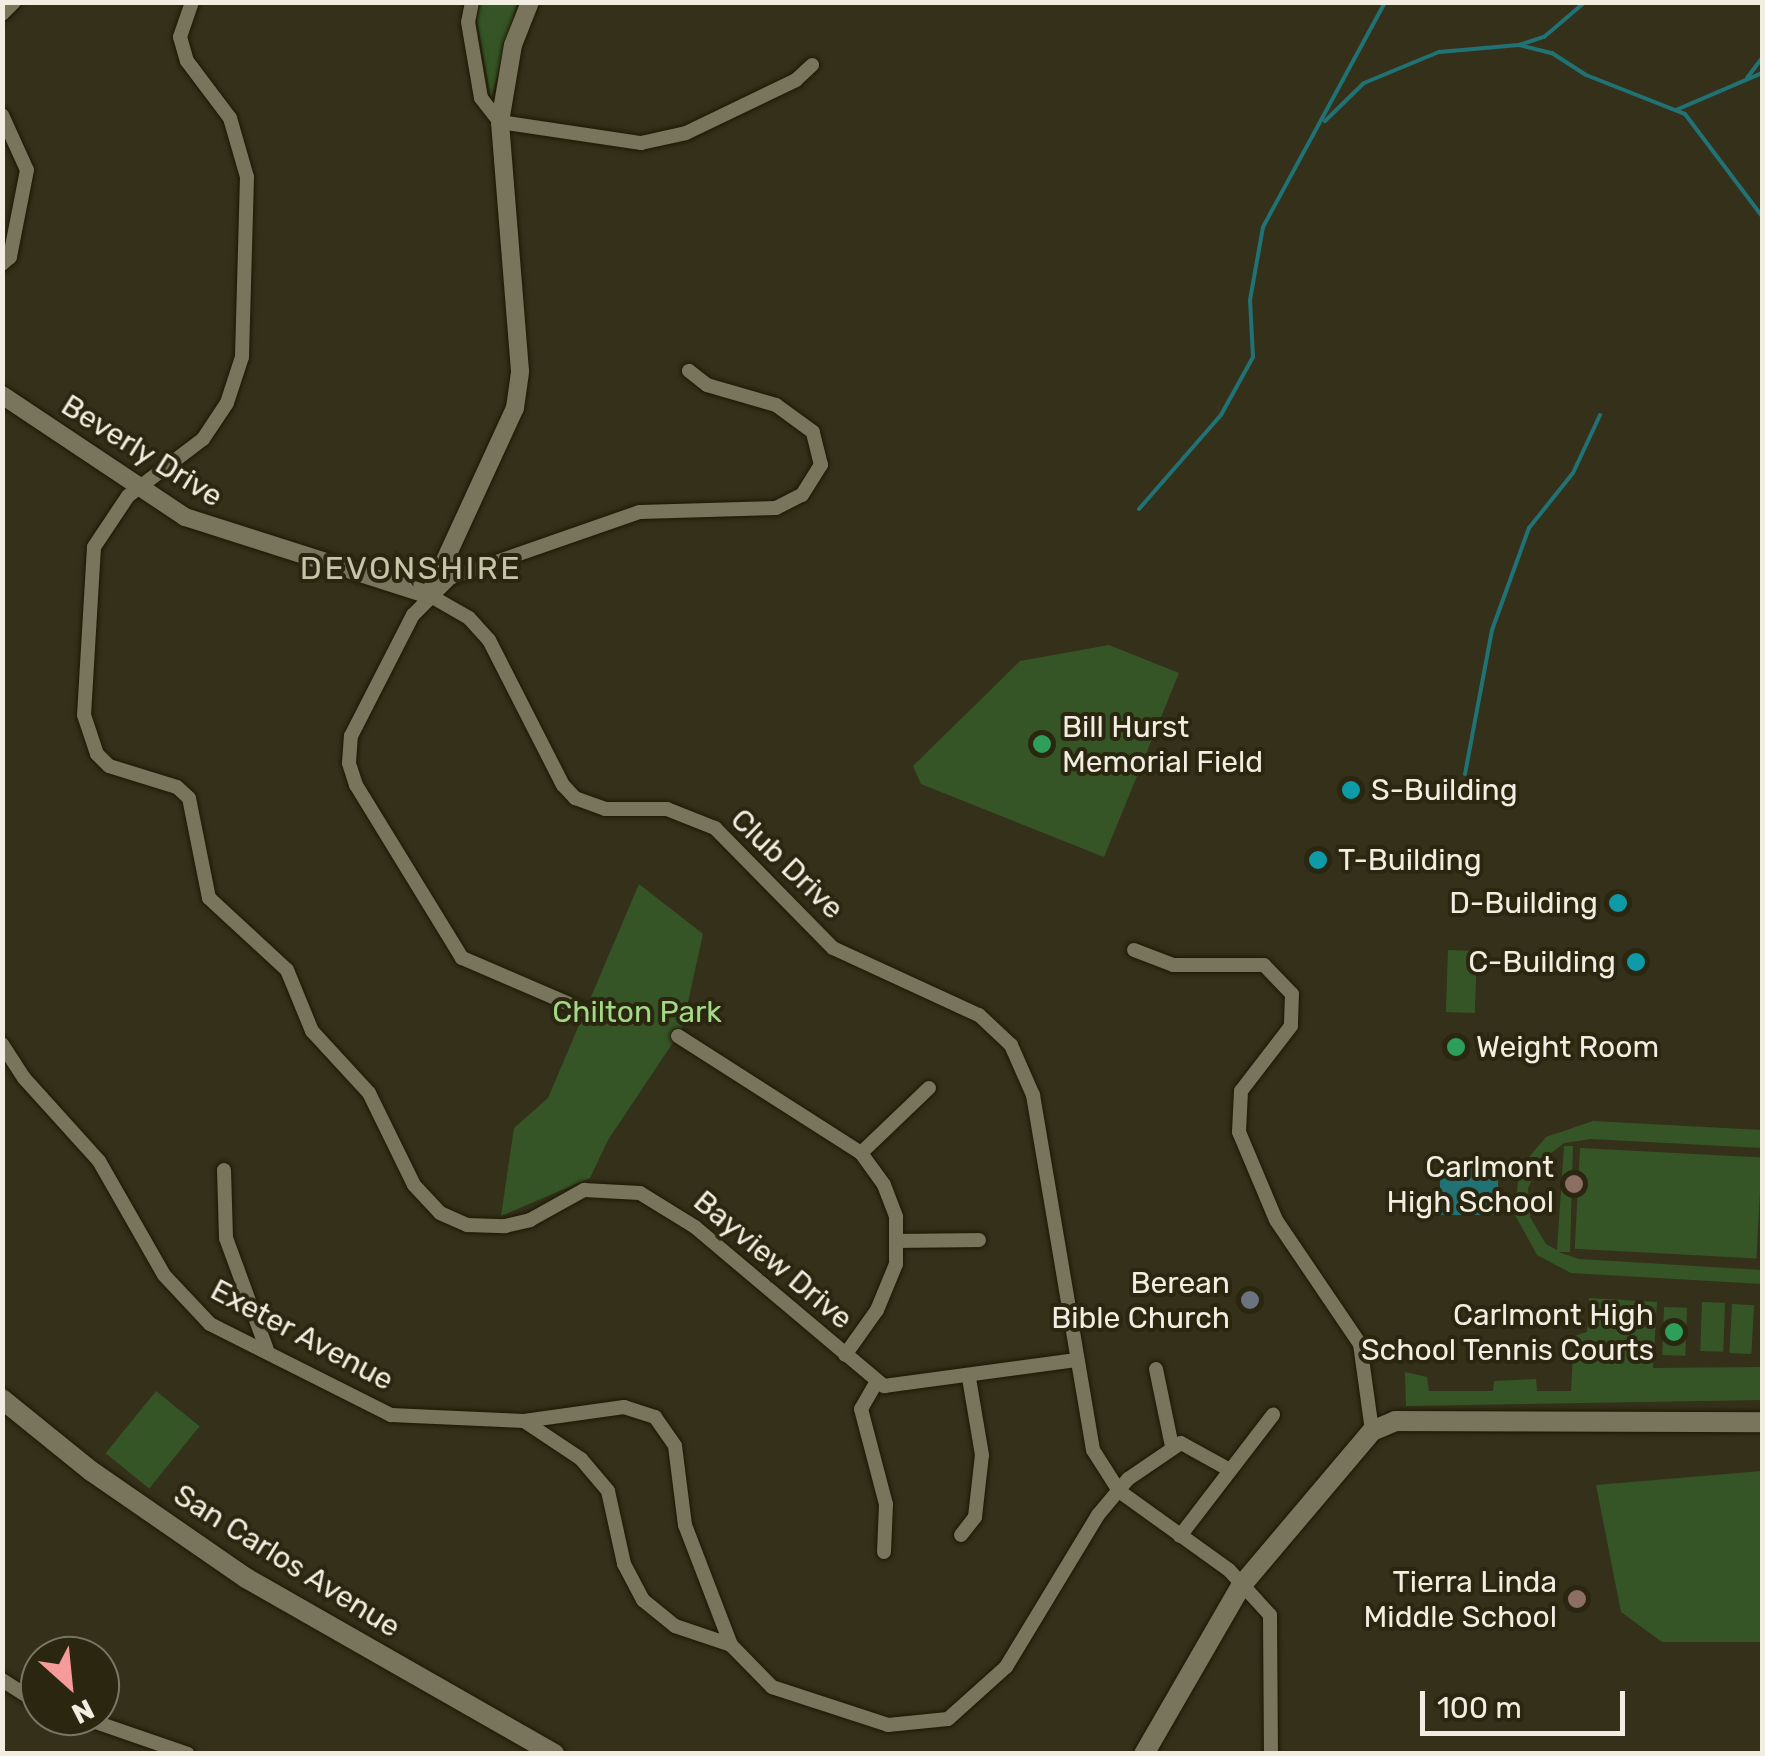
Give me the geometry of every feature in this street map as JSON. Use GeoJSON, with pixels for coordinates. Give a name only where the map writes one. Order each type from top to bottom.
{"type":"FeatureCollection","features":[{"type":"Feature","properties":{"kind":"main road","name":"San Carlos Avenue"},"geometry":{"type":"LineString","coordinates":[[2,1399],[246,1578],[554,1754]]}},
{"type":"Feature","properties":{"kind":"main road"},"geometry":{"type":"LineString","coordinates":[[1144,1754],[1241,1586],[1372,1432],[1395,1421],[1762,1422]]}},
{"type":"Feature","properties":{"kind":"street"},"geometry":{"type":"LineString","coordinates":[[2,14],[14,2]]}},
{"type":"Feature","properties":{"kind":"street","name":"Bayview Drive"},"geometry":{"type":"LineString","coordinates":[[192,2],[180,37],[187,61],[230,118],[247,177],[242,356],[227,403],[203,438],[137,487],[104,526],[92,556],[84,702],[90,742],[109,766],[169,784],[189,798],[209,898],[287,970],[312,1031],[377,1105],[420,1194],[450,1218],[492,1227],[530,1220],[595,1188],[640,1193],[695,1227],[876,1383]]}},
{"type":"Feature","properties":{"kind":"street"},"geometry":{"type":"LineString","coordinates":[[472,2],[468,22],[481,98],[500,122],[641,143],[686,134],[796,80],[812,65]]}},
{"type":"Feature","properties":{"kind":"street"},"geometry":{"type":"LineString","coordinates":[[530,2],[513,45],[500,122],[518,387],[507,430],[429,595],[351,736],[351,773],[462,958],[584,1010]]}},
{"type":"Feature","properties":{"kind":"street"},"geometry":{"type":"LineString","coordinates":[[2,115],[26,170],[10,257],[2,264]]}},
{"type":"Feature","properties":{"kind":"street"},"geometry":{"type":"LineString","coordinates":[[429,595],[460,574],[640,512],[776,508],[802,496],[821,465],[813,432],[776,404],[707,385],[689,371]]}},
{"type":"Feature","properties":{"kind":"street","name":"Beverly Drive"},"geometry":{"type":"LineString","coordinates":[[2,395],[137,487],[221,532],[429,595]]}},
{"type":"Feature","properties":{"kind":"street","name":"Club Drive"},"geometry":{"type":"LineString","coordinates":[[429,595],[469,618],[488,640],[568,792],[597,807],[667,809],[700,820],[734,844],[843,955],[979,1015],[1006,1040],[1032,1088],[1093,1450],[1119,1491],[1241,1586],[1270,1615],[1271,1754]]}},
{"type":"Feature","properties":{"kind":"street"},"geometry":{"type":"LineString","coordinates":[[1134,950],[1173,965],[1264,965],[1292,994],[1294,1017],[1286,1035],[1241,1091],[1239,1132],[1276,1220],[1360,1344],[1372,1432]]}},
{"type":"Feature","properties":{"kind":"street"},"geometry":{"type":"LineString","coordinates":[[678,1036],[861,1153],[888,1193],[899,1241],[885,1295],[845,1356]]}},
{"type":"Feature","properties":{"kind":"street","name":"Exeter Avenue"},"geometry":{"type":"LineString","coordinates":[[2,1044],[24,1078],[99,1160],[188,1305],[210,1324],[266,1350],[364,1406],[391,1414],[524,1421],[624,1407],[655,1417],[675,1446],[686,1525],[731,1644],[772,1687],[888,1725],[942,1722],[1006,1667],[1119,1491],[1172,1446]]}},
{"type":"Feature","properties":{"kind":"street"},"geometry":{"type":"LineString","coordinates":[[861,1153],[929,1088]]}},
{"type":"Feature","properties":{"kind":"street"},"geometry":{"type":"LineString","coordinates":[[224,1170],[226,1238],[266,1350]]}},
{"type":"Feature","properties":{"kind":"street"},"geometry":{"type":"LineString","coordinates":[[899,1241],[979,1240]]}},
{"type":"Feature","properties":{"kind":"street"},"geometry":{"type":"LineString","coordinates":[[884,1552],[886,1504],[861,1409],[876,1383],[969,1378],[1076,1360]]}},
{"type":"Feature","properties":{"kind":"street"},"geometry":{"type":"LineString","coordinates":[[1156,1369],[1172,1446],[1192,1446],[1228,1469]]}},
{"type":"Feature","properties":{"kind":"street"},"geometry":{"type":"LineString","coordinates":[[961,1535],[975,1517],[982,1455],[969,1378]]}},
{"type":"Feature","properties":{"kind":"street"},"geometry":{"type":"LineString","coordinates":[[1180,1536],[1273,1415]]}},
{"type":"Feature","properties":{"kind":"street"},"geometry":{"type":"LineString","coordinates":[[524,1421],[581,1460],[608,1491],[624,1564],[643,1600],[675,1626],[731,1644]]}},
{"type":"Feature","properties":{"kind":"street"},"geometry":{"type":"LineString","coordinates":[[120,1731],[188,1754]]}},
{"type":"Feature","properties":{"kind":"green space"},"geometry":{"type":"Polygon","coordinates":[[[480,3],[517,3],[491,98],[477,20],[480,3]]]}},
{"type":"Feature","properties":{"kind":"green space","name":"Bill Hurst Memorial Field"},"geometry":{"type":"Polygon","coordinates":[[[1109,645],[1179,673],[1104,857],[921,784],[913,766],[1020,661],[1109,645]]]}},
{"type":"Feature","properties":{"kind":"green space","name":"Chilton Park"},"geometry":{"type":"Polygon","coordinates":[[[639,884],[703,934],[682,1029],[608,1140],[590,1178],[501,1216],[514,1128],[548,1098],[639,884]]]}},
{"type":"Feature","properties":{"kind":"green space"},"geometry":{"type":"Polygon","coordinates":[[[1448,950],[1477,951],[1475,1013],[1446,1012],[1448,950]]]}},
{"type":"Feature","properties":{"kind":"green space"},"geometry":{"type":"Polygon","coordinates":[[[1593,1121],[1762,1130],[1762,1148],[1591,1139],[1564,1143],[1541,1161],[1528,1188],[1530,1217],[1546,1244],[1557,1250],[1564,1146],[1573,1146],[1570,1252],[1558,1252],[1579,1259],[1762,1270],[1762,1284],[1571,1273],[1537,1255],[1515,1215],[1519,1169],[1546,1137],[1593,1121]]]}},
{"type":"Feature","properties":{"kind":"green space"},"geometry":{"type":"Polygon","coordinates":[[[1580,1148],[1762,1158],[1756,1258],[1575,1249],[1580,1148]]]}},
{"type":"Feature","properties":{"kind":"green space"},"geometry":{"type":"Polygon","coordinates":[[[1589,1298],[1657,1302],[1653,1368],[1762,1367],[1762,1400],[1406,1406],[1405,1372],[1427,1377],[1429,1391],[1493,1391],[1494,1381],[1536,1379],[1537,1391],[1571,1391],[1574,1336],[1587,1332],[1589,1298]]]}},
{"type":"Feature","properties":{"kind":"green space","name":"Carlmont High School Tennis Courts"},"geometry":{"type":"Polygon","coordinates":[[[1702,1302],[1725,1303],[1723,1352],[1700,1351],[1702,1302]]]}},
{"type":"Feature","properties":{"kind":"green space","name":"Carlmont High School Tennis Courts"},"geometry":{"type":"Polygon","coordinates":[[[1732,1304],[1754,1305],[1751,1354],[1729,1353],[1732,1304]]]}},
{"type":"Feature","properties":{"kind":"green space","name":"Carlmont High School Tennis Courts"},"geometry":{"type":"Polygon","coordinates":[[[1664,1307],[1687,1308],[1685,1356],[1662,1355],[1664,1307]]]}},
{"type":"Feature","properties":{"kind":"green space"},"geometry":{"type":"Polygon","coordinates":[[[156,1391],[200,1426],[149,1488],[106,1453],[156,1391]]]}},
{"type":"Feature","properties":{"kind":"green space"},"geometry":{"type":"Polygon","coordinates":[[[1762,1471],[1762,1642],[1662,1642],[1621,1612],[1596,1485],[1762,1471]]]}},
{"type":"Feature","properties":{"kind":"water"},"geometry":{"type":"Polygon","coordinates":[[[1440,1168],[1498,1168],[1498,1215],[1440,1215],[1440,1168]]]}},
{"type":"Feature","properties":{"kind":"waterway"},"geometry":{"type":"LineString","coordinates":[[1139,509],[1221,415],[1253,357],[1250,300],[1263,227],[1385,2]]}},
{"type":"Feature","properties":{"kind":"waterway"},"geometry":{"type":"LineString","coordinates":[[1519,45],[1544,37],[1585,2]]}},
{"type":"Feature","properties":{"kind":"waterway"},"geometry":{"type":"LineString","coordinates":[[1325,121],[1364,83],[1439,52],[1519,45],[1552,53],[1586,75],[1685,114],[1762,216]]}},
{"type":"Feature","properties":{"kind":"waterway"},"geometry":{"type":"LineString","coordinates":[[1747,78],[1762,58]]}},
{"type":"Feature","properties":{"kind":"waterway"},"geometry":{"type":"LineString","coordinates":[[1676,110],[1762,73]]}},
{"type":"Feature","properties":{"kind":"waterway"},"geometry":{"type":"LineString","coordinates":[[1465,774],[1492,630],[1529,528],[1573,473],[1600,415]]}},
{"type":"Feature","properties":{"kind":"place","name":"Bill Hurst Memorial Field"},"geometry":{"type":"Point","coordinates":[1042,744]}},
{"type":"Feature","properties":{"kind":"place","name":"S-Building"},"geometry":{"type":"Point","coordinates":[1351,790]}},
{"type":"Feature","properties":{"kind":"place","name":"T-Building"},"geometry":{"type":"Point","coordinates":[1318,860]}},
{"type":"Feature","properties":{"kind":"place","name":"D-Building"},"geometry":{"type":"Point","coordinates":[1618,903]}},
{"type":"Feature","properties":{"kind":"place","name":"C-Building"},"geometry":{"type":"Point","coordinates":[1636,962]}},
{"type":"Feature","properties":{"kind":"place","name":"Weight Room"},"geometry":{"type":"Point","coordinates":[1456,1047]}},
{"type":"Feature","properties":{"kind":"place","name":"Carlmont High School"},"geometry":{"type":"Point","coordinates":[1574,1184]}},
{"type":"Feature","properties":{"kind":"place","name":"Berean Bible Church"},"geometry":{"type":"Point","coordinates":[1250,1300]}},
{"type":"Feature","properties":{"kind":"place","name":"Carlmont High School Tennis Courts"},"geometry":{"type":"Point","coordinates":[1674,1332]}},
{"type":"Feature","properties":{"kind":"place","name":"Tierra Linda Middle School"},"geometry":{"type":"Point","coordinates":[1577,1599]}},
{"type":"Feature","properties":{"kind":"district","name":"DEVONSHIRE"},"geometry":{"type":"Point","coordinates":[411,568]}}]}
